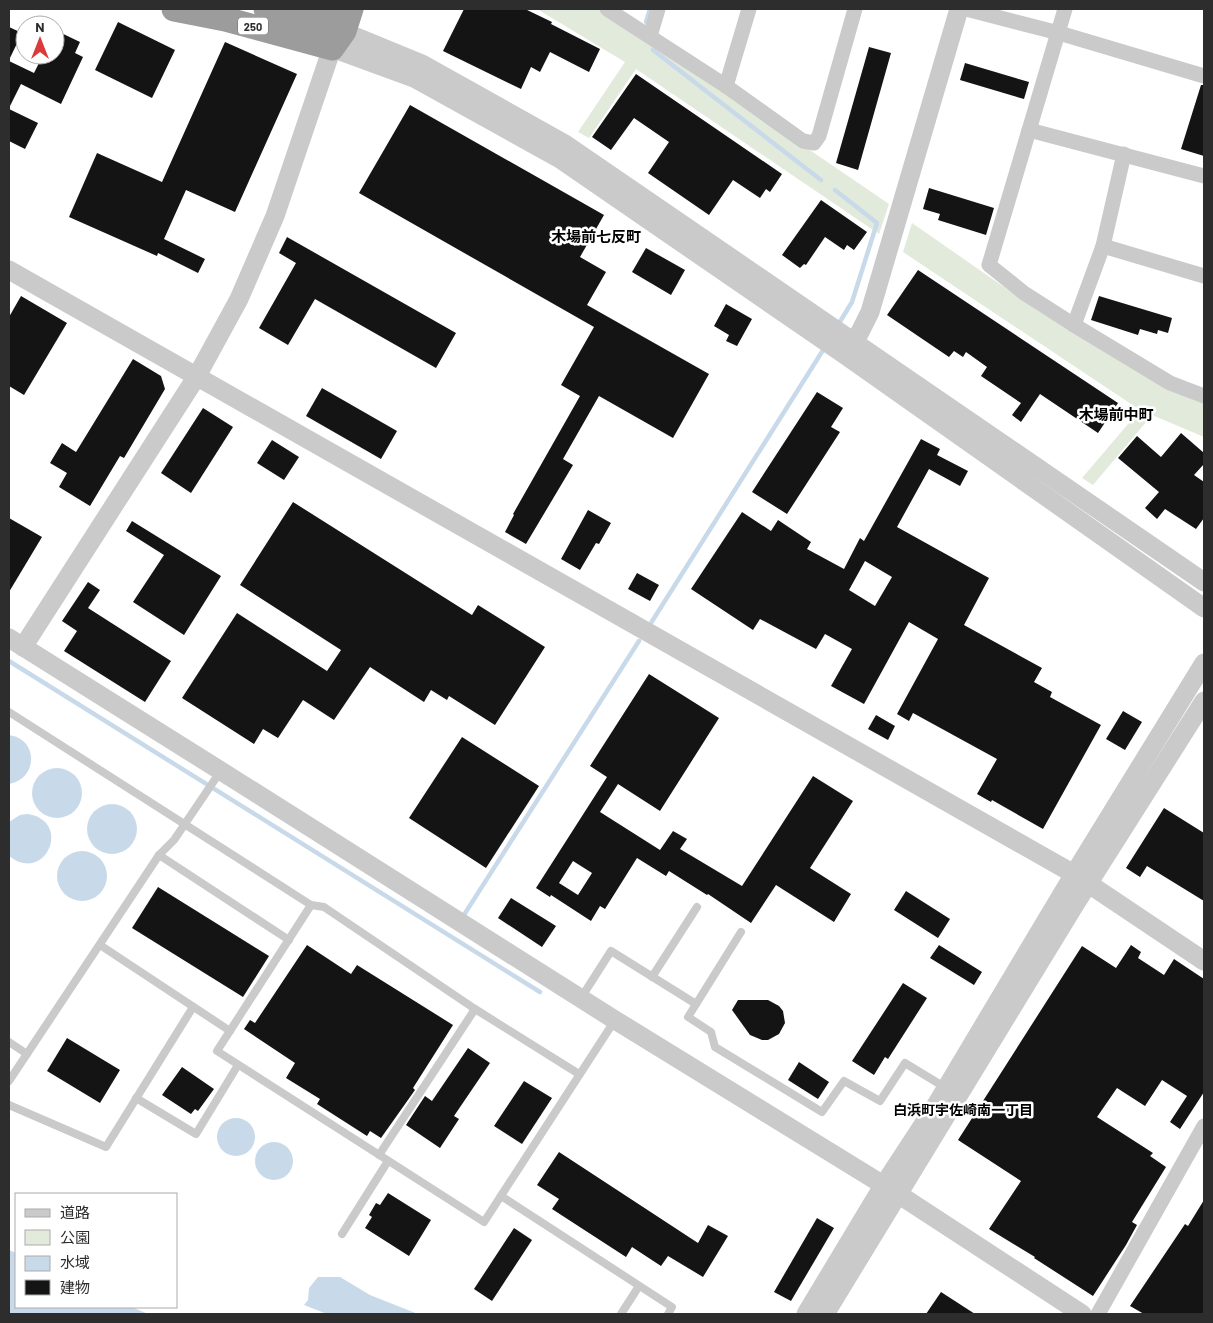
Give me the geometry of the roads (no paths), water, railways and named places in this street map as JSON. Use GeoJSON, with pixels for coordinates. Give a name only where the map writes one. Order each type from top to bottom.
{"type":"FeatureCollection","features":[{"type":"Feature","properties":{"kind":"highway","name":"250"},"geometry":{"type":"LineString","coordinates":[[174,9],[226,18],[336,24]]}},
{"type":"Feature","properties":{"kind":"highway","name":"250"},"geometry":{"type":"LineString","coordinates":[[266,9],[336,24]]}},
{"type":"Feature","properties":{"kind":"street"},"geometry":{"type":"LineString","coordinates":[[607,9],[726,86],[804,141],[814,143],[819,136],[855,9]]}},
{"type":"Feature","properties":{"kind":"street"},"geometry":{"type":"LineString","coordinates":[[650,36],[658,9]]}},
{"type":"Feature","properties":{"kind":"street"},"geometry":{"type":"LineString","coordinates":[[726,86],[749,9]]}},
{"type":"Feature","properties":{"kind":"street"},"geometry":{"type":"LineString","coordinates":[[850,348],[870,312],[958,9]]}},
{"type":"Feature","properties":{"kind":"street"},"geometry":{"type":"LineString","coordinates":[[966,9],[1058,33],[1204,76]]}},
{"type":"Feature","properties":{"kind":"street"},"geometry":{"type":"LineString","coordinates":[[1065,9],[989,265],[1024,293],[1074,325],[1170,383],[1204,396]]}},
{"type":"Feature","properties":{"kind":"street"},"geometry":{"type":"LineString","coordinates":[[1082,1314],[890,1190],[615,1020],[222,770],[16,643],[197,376],[239,299],[275,216],[336,24],[422,64],[565,144],[850,348],[1204,608]]}},
{"type":"Feature","properties":{"kind":"street"},"geometry":{"type":"LineString","coordinates":[[1029,130],[1204,176]]}},
{"type":"Feature","properties":{"kind":"street"},"geometry":{"type":"LineString","coordinates":[[1074,325],[1103,246],[1124,154]]}},
{"type":"Feature","properties":{"kind":"street"},"geometry":{"type":"LineString","coordinates":[[1103,246],[1204,276]]}},
{"type":"Feature","properties":{"kind":"street"},"geometry":{"type":"LineString","coordinates":[[9,270],[1081,878],[1204,961]]}},
{"type":"Feature","properties":{"kind":"street"},"geometry":{"type":"LineString","coordinates":[[850,348],[1204,582]]}},
{"type":"Feature","properties":{"kind":"street"},"geometry":{"type":"LineString","coordinates":[[806,1314],[890,1190],[1081,878],[1204,663]]}},
{"type":"Feature","properties":{"kind":"street"},"geometry":{"type":"LineString","coordinates":[[824,1314],[946,1088],[1081,878],[1204,701]]}},
{"type":"Feature","properties":{"kind":"street"},"geometry":{"type":"LineString","coordinates":[[1098,1314],[1204,1126]]}},
{"type":"Feature","properties":{"kind":"lane"},"geometry":{"type":"LineString","coordinates":[[9,712],[184,826],[311,905],[324,907],[475,1009],[579,1074]]}},
{"type":"Feature","properties":{"kind":"lane"},"geometry":{"type":"LineString","coordinates":[[9,1081],[159,855],[174,840],[222,770]]}},
{"type":"Feature","properties":{"kind":"lane"},"geometry":{"type":"LineString","coordinates":[[159,855],[289,940]]}},
{"type":"Feature","properties":{"kind":"lane"},"geometry":{"type":"LineString","coordinates":[[311,905],[217,1051],[484,1222],[615,1020]]}},
{"type":"Feature","properties":{"kind":"lane"},"geometry":{"type":"LineString","coordinates":[[652,977],[697,907]]}},
{"type":"Feature","properties":{"kind":"lane"},"geometry":{"type":"LineString","coordinates":[[741,932],[688,1017],[710,1032],[715,1046],[822,1112],[844,1081],[880,1100],[905,1063],[946,1088]]}},
{"type":"Feature","properties":{"kind":"lane"},"geometry":{"type":"LineString","coordinates":[[100,945],[230,1031]]}},
{"type":"Feature","properties":{"kind":"lane"},"geometry":{"type":"LineString","coordinates":[[581,998],[611,951],[696,1004]]}},
{"type":"Feature","properties":{"kind":"lane"},"geometry":{"type":"LineString","coordinates":[[9,1105],[106,1148],[193,1007]]}},
{"type":"Feature","properties":{"kind":"lane"},"geometry":{"type":"LineString","coordinates":[[379,1156],[475,1009]]}},
{"type":"Feature","properties":{"kind":"lane"},"geometry":{"type":"LineString","coordinates":[[9,1042],[27,1054]]}},
{"type":"Feature","properties":{"kind":"lane"},"geometry":{"type":"LineString","coordinates":[[136,1098],[196,1134],[238,1065]]}},
{"type":"Feature","properties":{"kind":"lane"},"geometry":{"type":"LineString","coordinates":[[342,1234],[388,1161]]}},
{"type":"Feature","properties":{"kind":"lane"},"geometry":{"type":"LineString","coordinates":[[501,1196],[672,1307],[668,1314]]}},
{"type":"Feature","properties":{"kind":"lane"},"geometry":{"type":"LineString","coordinates":[[621,1314],[639,1286]]}},
{"type":"Feature","properties":{"kind":"water"},"geometry":{"type":"Polygon","coordinates":[[[9,735],[19,738],[26,744],[30,751],[31,759],[30,767],[25,775],[19,781],[9,784],[9,735]]]}},
{"type":"Feature","properties":{"kind":"water"},"geometry":{"type":"Polygon","coordinates":[[[57,768],[66,770],[77,779],[82,793],[80,802],[71,813],[57,818],[48,816],[37,807],[32,793],[34,784],[43,773],[57,768]]]}},
{"type":"Feature","properties":{"kind":"water"},"geometry":{"type":"Polygon","coordinates":[[[112,804],[121,806],[132,815],[137,829],[135,838],[126,849],[112,854],[103,852],[92,843],[87,829],[89,820],[98,809],[112,804]]]}},
{"type":"Feature","properties":{"kind":"water"},"geometry":{"type":"Polygon","coordinates":[[[27,814],[41,819],[49,827],[51,838],[49,848],[43,857],[34,863],[22,863],[9,856],[9,822],[20,815],[27,814]]]}},
{"type":"Feature","properties":{"kind":"water"},"geometry":{"type":"Polygon","coordinates":[[[82,851],[91,853],[102,862],[107,876],[105,885],[96,896],[82,901],[73,899],[62,890],[57,876],[59,867],[68,856],[82,851]]]}},
{"type":"Feature","properties":{"kind":"water"},"geometry":{"type":"Polygon","coordinates":[[[236,1118],[249,1124],[255,1137],[249,1150],[236,1156],[223,1150],[217,1137],[223,1124],[236,1118]]]}},
{"type":"Feature","properties":{"kind":"water"},"geometry":{"type":"Polygon","coordinates":[[[274,1142],[287,1148],[293,1161],[287,1174],[274,1180],[261,1174],[255,1161],[261,1148],[274,1142]]]}},
{"type":"Feature","properties":{"kind":"water"},"geometry":{"type":"Polygon","coordinates":[[[9,1250],[15,1253],[15,1308],[134,1308],[148,1314],[9,1314],[9,1250]]]}},
{"type":"Feature","properties":{"kind":"water"},"geometry":{"type":"Polygon","coordinates":[[[318,1277],[340,1277],[370,1295],[418,1314],[327,1314],[304,1305],[308,1300],[309,1288],[318,1277]]]}},
{"type":"Feature","properties":{"kind":"waterway"},"geometry":{"type":"LineString","coordinates":[[646,22],[650,9]]}},
{"type":"Feature","properties":{"kind":"waterway"},"geometry":{"type":"LineString","coordinates":[[653,50],[821,180]]}},
{"type":"Feature","properties":{"kind":"waterway"},"geometry":{"type":"LineString","coordinates":[[835,190],[877,223],[852,302],[838,325]]}},
{"type":"Feature","properties":{"kind":"waterway"},"geometry":{"type":"LineString","coordinates":[[651,623],[825,347]]}},
{"type":"Feature","properties":{"kind":"waterway"},"geometry":{"type":"LineString","coordinates":[[462,918],[639,641]]}},
{"type":"Feature","properties":{"kind":"waterway"},"geometry":{"type":"LineString","coordinates":[[9,661],[540,992]]}},
{"type":"Feature","properties":{"kind":"district","name":"木場前七反町"},"geometry":{"type":"Point","coordinates":[596,236]}},
{"type":"Feature","properties":{"kind":"district","name":"木場前中町"},"geometry":{"type":"Point","coordinates":[1116,414]}},
{"type":"Feature","properties":{"kind":"district","name":"白浜町宇佐崎南一丁目"},"geometry":{"type":"Point","coordinates":[963,1109]}}]}
